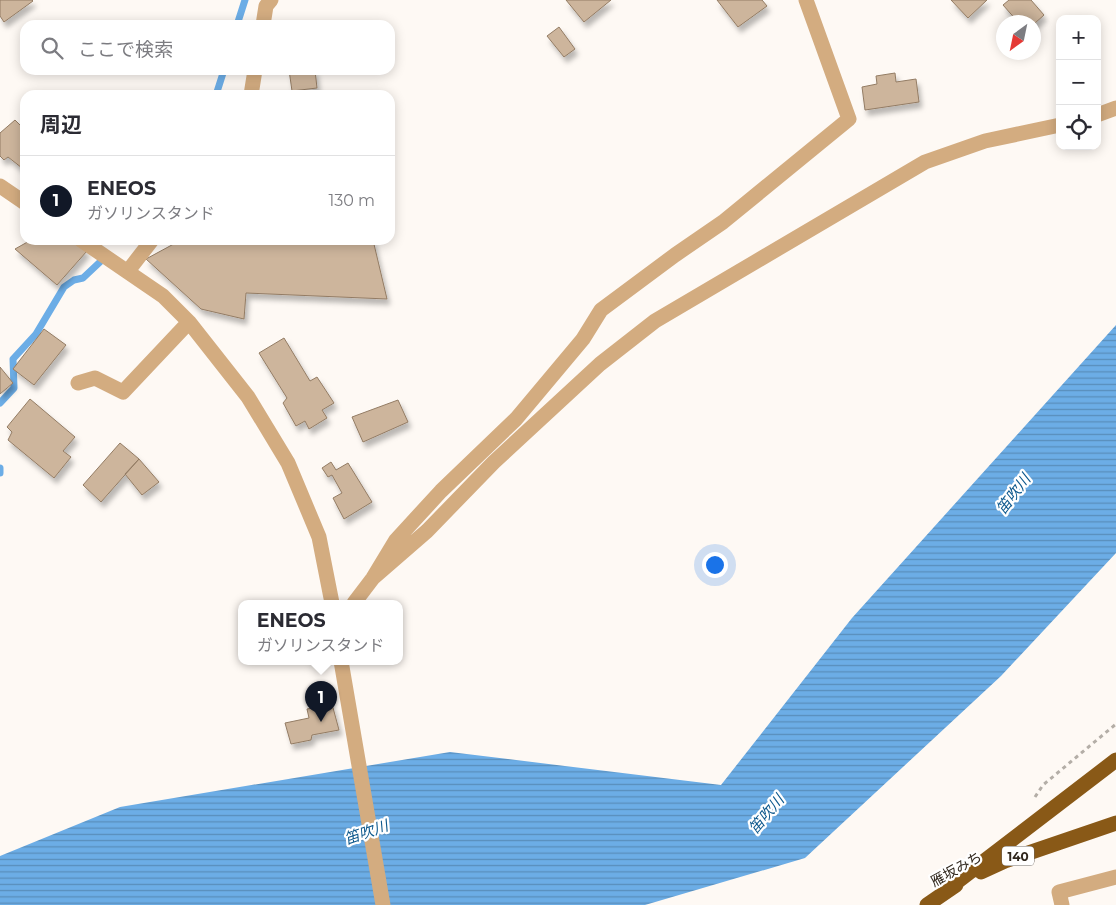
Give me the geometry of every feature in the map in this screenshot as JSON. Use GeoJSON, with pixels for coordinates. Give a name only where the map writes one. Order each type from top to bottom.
{"type":"FeatureCollection","features":[{"type":"Feature","properties":{"kind":"highway"},"geometry":{"type":"LineString","coordinates":[[949,888],[1116,760]]}},
{"type":"Feature","properties":{"kind":"highway","name":"雁坂みち"},"geometry":{"type":"LineString","coordinates":[[927,905],[949,888],[1005,861],[1116,823]]}},
{"type":"Feature","properties":{"kind":"street"},"geometry":{"type":"LineString","coordinates":[[264,20],[266,6],[271,0]]}},
{"type":"Feature","properties":{"kind":"street"},"geometry":{"type":"LineString","coordinates":[[356,600],[374,577],[396,540],[441,492],[516,419],[583,339],[601,310],[674,255],[723,222],[850,119],[806,0]]}},
{"type":"Feature","properties":{"kind":"street"},"geometry":{"type":"LineString","coordinates":[[252,90],[255,75]]}},
{"type":"Feature","properties":{"kind":"street"},"geometry":{"type":"LineString","coordinates":[[1101,114],[1116,108]]}},
{"type":"Feature","properties":{"kind":"street"},"geometry":{"type":"LineString","coordinates":[[374,577],[427,531],[494,462],[600,364],[655,321],[925,162],[985,141],[1056,126]]}},
{"type":"Feature","properties":{"kind":"street"},"geometry":{"type":"LineString","coordinates":[[0,186],[20,200]]}},
{"type":"Feature","properties":{"kind":"street"},"geometry":{"type":"LineString","coordinates":[[89,245],[163,296],[189,322],[248,397],[288,464],[319,537],[331,600]]}},
{"type":"Feature","properties":{"kind":"street"},"geometry":{"type":"LineString","coordinates":[[128,271],[148,245]]}},
{"type":"Feature","properties":{"kind":"street"},"geometry":{"type":"LineString","coordinates":[[78,383],[95,378],[123,392],[189,322]]}},
{"type":"Feature","properties":{"kind":"street"},"geometry":{"type":"LineString","coordinates":[[342,665],[382,905]]}},
{"type":"Feature","properties":{"kind":"street"},"geometry":{"type":"LineString","coordinates":[[1062,905],[1060,892],[1116,877]]}},
{"type":"Feature","properties":{"kind":"path"},"geometry":{"type":"LineString","coordinates":[[1034,823],[1028,806],[1043,785],[1116,724]]}},
{"type":"Feature","properties":{"kind":"water","name":"笛吹川"},"geometry":{"type":"Polygon","coordinates":[[[1116,325],[1116,553],[1001,676],[805,858],[645,905],[0,905],[0,856],[120,807],[450,752],[721,785],[852,618],[1116,325]]]}},
{"type":"Feature","properties":{"kind":"building"},"geometry":{"type":"Polygon","coordinates":[[[0,0],[33,1],[4,22],[0,16],[0,0]]]}},
{"type":"Feature","properties":{"kind":"building"},"geometry":{"type":"Polygon","coordinates":[[[566,0],[611,0],[584,22],[566,0]]]}},
{"type":"Feature","properties":{"kind":"building"},"geometry":{"type":"Polygon","coordinates":[[[717,0],[762,0],[767,6],[738,27],[717,0]]]}},
{"type":"Feature","properties":{"kind":"building"},"geometry":{"type":"Polygon","coordinates":[[[951,0],[987,0],[968,18],[951,0]]]}},
{"type":"Feature","properties":{"kind":"building"},"geometry":{"type":"Polygon","coordinates":[[[1009,0],[1031,0],[1044,15],[1041,18],[1041,15],[1012,15],[1003,5],[1009,0]]]}},
{"type":"Feature","properties":{"kind":"building"},"geometry":{"type":"Polygon","coordinates":[[[559,27],[575,49],[564,57],[547,36],[559,27]]]}},
{"type":"Feature","properties":{"kind":"building"},"geometry":{"type":"Polygon","coordinates":[[[895,73],[896,82],[916,79],[919,102],[865,110],[862,87],[877,84],[876,76],[895,73]]]}},
{"type":"Feature","properties":{"kind":"building"},"geometry":{"type":"Polygon","coordinates":[[[290,75],[316,75],[317,88],[292,90],[290,75]]]}},
{"type":"Feature","properties":{"kind":"building"},"geometry":{"type":"Polygon","coordinates":[[[15,120],[20,125],[20,166],[8,157],[4,160],[0,156],[0,133],[15,120]]]}},
{"type":"Feature","properties":{"kind":"building"},"geometry":{"type":"Polygon","coordinates":[[[22,245],[79,245],[87,251],[57,285],[15,249],[22,245]]]}},
{"type":"Feature","properties":{"kind":"building"},"geometry":{"type":"Polygon","coordinates":[[[172,245],[374,245],[387,299],[246,293],[244,319],[201,309],[146,259],[172,245]]]}},
{"type":"Feature","properties":{"kind":"building"},"geometry":{"type":"Polygon","coordinates":[[[44,329],[66,345],[34,385],[13,369],[44,329]]]}},
{"type":"Feature","properties":{"kind":"building"},"geometry":{"type":"Polygon","coordinates":[[[284,338],[310,381],[317,377],[334,403],[322,410],[327,418],[309,429],[305,421],[296,426],[283,403],[287,398],[259,353],[284,338]]]}},
{"type":"Feature","properties":{"kind":"building"},"geometry":{"type":"Polygon","coordinates":[[[0,367],[13,383],[0,394],[0,367]]]}},
{"type":"Feature","properties":{"kind":"building"},"geometry":{"type":"Polygon","coordinates":[[[30,399],[75,437],[63,451],[71,457],[54,478],[8,440],[12,432],[7,427],[30,399]]]}},
{"type":"Feature","properties":{"kind":"building"},"geometry":{"type":"Polygon","coordinates":[[[398,400],[408,422],[363,442],[352,417],[398,400]]]}},
{"type":"Feature","properties":{"kind":"building"},"geometry":{"type":"Polygon","coordinates":[[[120,443],[139,459],[101,502],[83,485],[120,443]]]}},
{"type":"Feature","properties":{"kind":"building"},"geometry":{"type":"Polygon","coordinates":[[[139,459],[159,482],[142,495],[125,474],[139,459]]]}},
{"type":"Feature","properties":{"kind":"building"},"geometry":{"type":"Polygon","coordinates":[[[331,462],[336,470],[348,463],[372,502],[344,519],[333,498],[342,493],[332,475],[328,477],[322,468],[331,462]]]}},
{"type":"Feature","properties":{"kind":"building"},"geometry":{"type":"Polygon","coordinates":[[[332,704],[339,730],[312,735],[311,740],[291,744],[285,723],[309,718],[307,709],[332,704]]]}},
{"type":"Feature","properties":{"kind":"waterway"},"geometry":{"type":"LineString","coordinates":[[239,20],[245,0]]}},
{"type":"Feature","properties":{"kind":"waterway"},"geometry":{"type":"LineString","coordinates":[[218,90],[222,75]]}},
{"type":"Feature","properties":{"kind":"waterway"},"geometry":{"type":"LineString","coordinates":[[0,403],[14,388],[13,359],[36,334],[64,287],[74,280],[83,278],[100,262]]}},
{"type":"Feature","properties":{"kind":"waterway"},"geometry":{"type":"LineString","coordinates":[[0,468],[0,473]]}},
{"type":"Feature","properties":{"kind":"place","name":"ENEOS"},"geometry":{"type":"Point","coordinates":[321,722]}}]}
